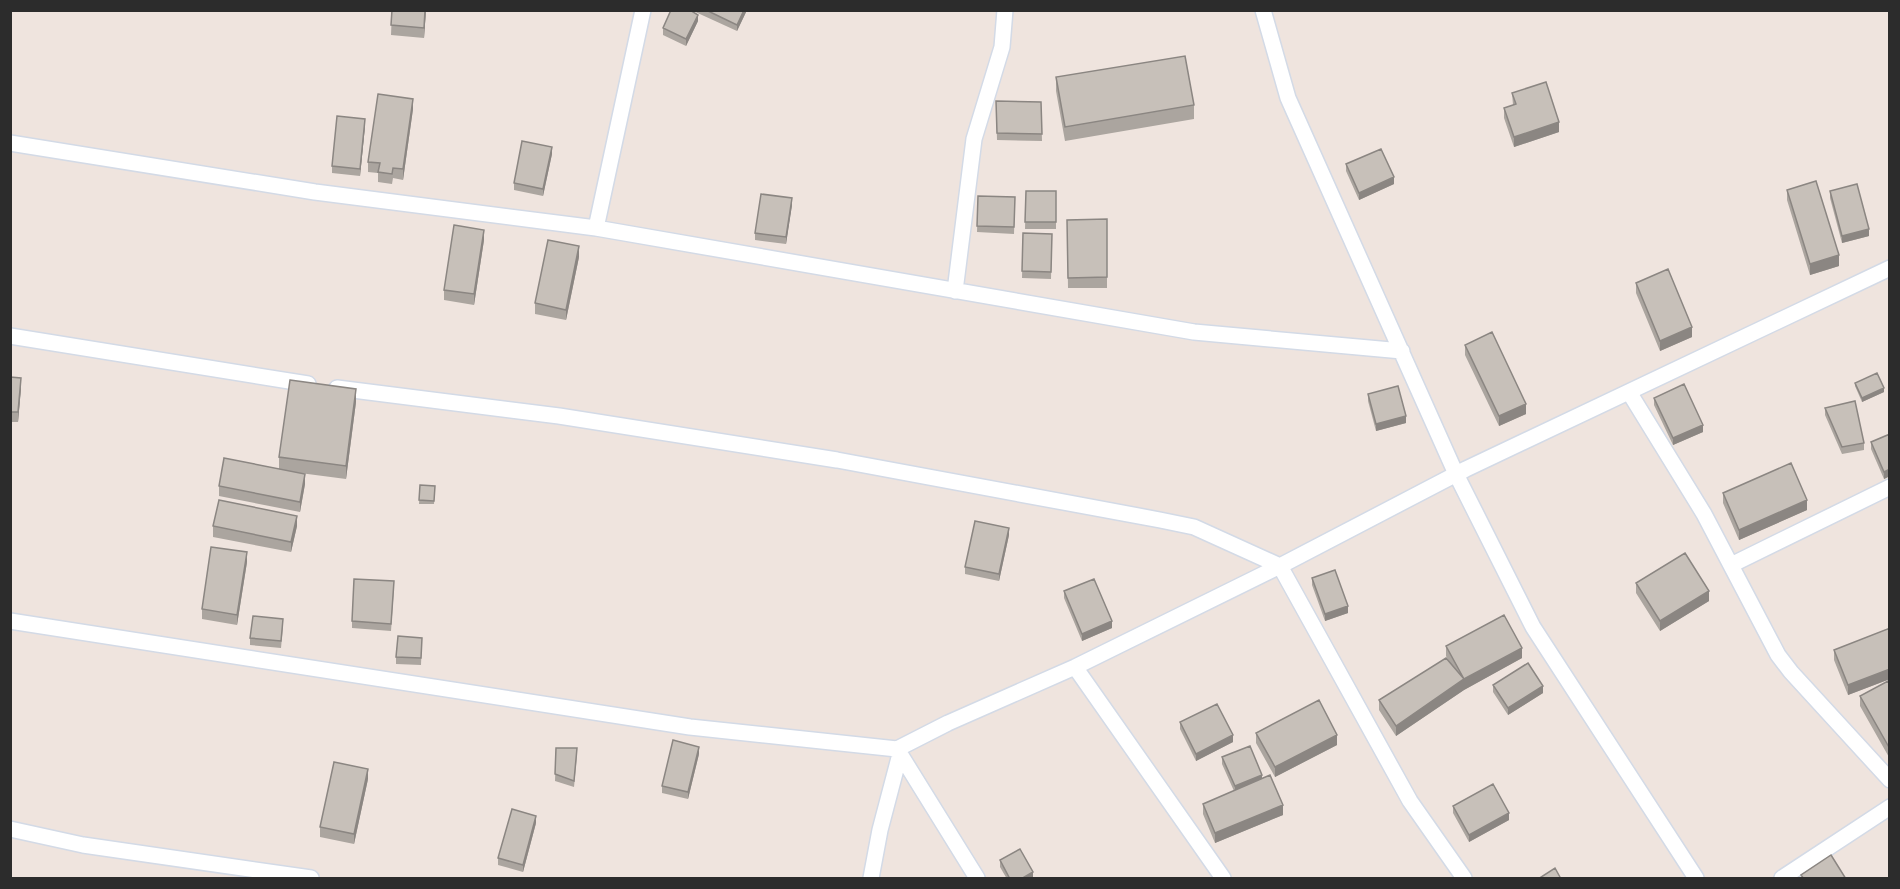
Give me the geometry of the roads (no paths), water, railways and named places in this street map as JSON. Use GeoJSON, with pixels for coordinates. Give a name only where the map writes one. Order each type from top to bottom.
{"type":"FeatureCollection","features":[{"type":"Feature","properties":{"kind":"street"},"geometry":{"type":"LineString","coordinates":[[596,228],[643,10]]}},
{"type":"Feature","properties":{"kind":"street"},"geometry":{"type":"LineString","coordinates":[[955,291],[974,139],[1002,47],[1005,10]]}},
{"type":"Feature","properties":{"kind":"street"},"geometry":{"type":"LineString","coordinates":[[1263,10],[1288,98],[1456,474],[1533,627],[1696,879]]}},
{"type":"Feature","properties":{"kind":"street"},"geometry":{"type":"LineString","coordinates":[[10,143],[315,192],[596,228],[1194,332],[1402,351]]}},
{"type":"Feature","properties":{"kind":"street"},"geometry":{"type":"LineString","coordinates":[[10,621],[690,727],[898,752],[948,723],[1076,667],[1280,566],[1456,474],[1890,268]]}},
{"type":"Feature","properties":{"kind":"street"},"geometry":{"type":"LineString","coordinates":[[10,336],[275,380],[559,416],[837,460],[1194,528],[1280,566],[1410,801],[1464,879]]}},
{"type":"Feature","properties":{"kind":"street"},"geometry":{"type":"LineString","coordinates":[[1629,392],[1704,514],[1778,655],[1890,780]]}},
{"type":"Feature","properties":{"kind":"street"},"geometry":{"type":"LineString","coordinates":[[1731,565],[1890,487]]}},
{"type":"Feature","properties":{"kind":"street"},"geometry":{"type":"LineString","coordinates":[[1076,667],[1223,879]]}},
{"type":"Feature","properties":{"kind":"street"},"geometry":{"type":"LineString","coordinates":[[871,879],[898,752]]}},
{"type":"Feature","properties":{"kind":"street"},"geometry":{"type":"LineString","coordinates":[[898,752],[977,879]]}},
{"type":"Feature","properties":{"kind":"street"},"geometry":{"type":"LineString","coordinates":[[1782,879],[1890,807]]}},
{"type":"Feature","properties":{"kind":"street"},"geometry":{"type":"LineString","coordinates":[[10,829],[82,845],[311,879]]}}]}
